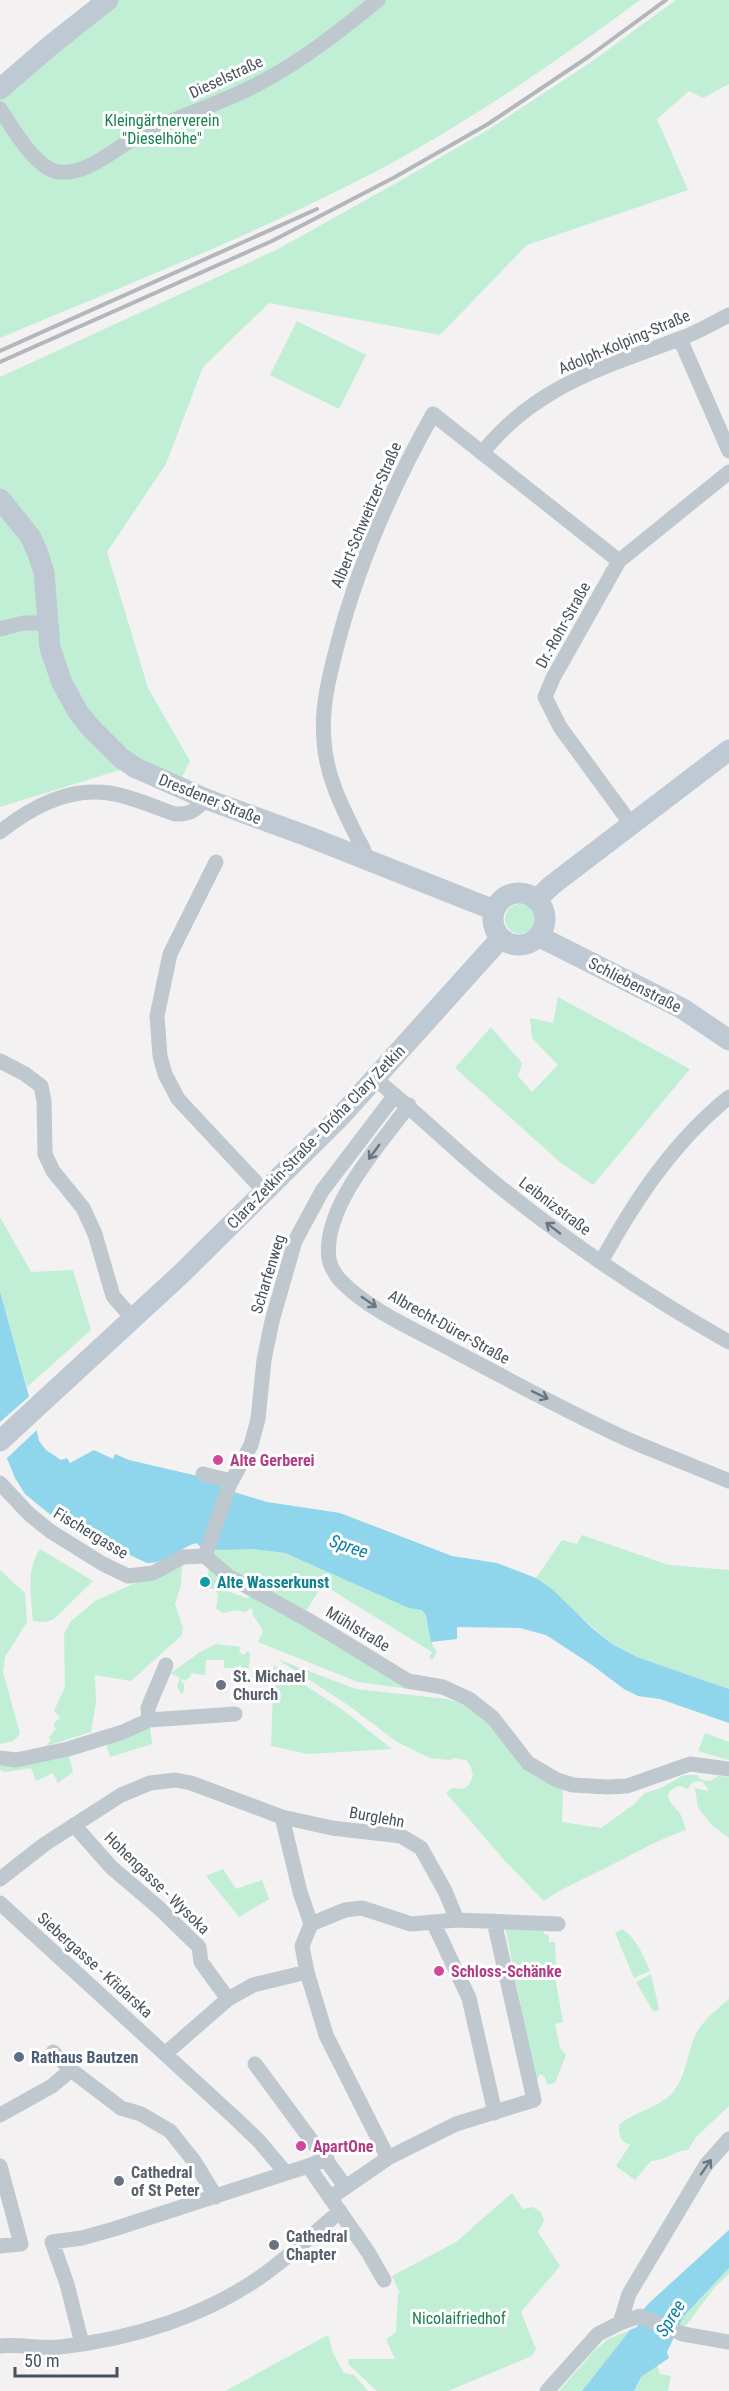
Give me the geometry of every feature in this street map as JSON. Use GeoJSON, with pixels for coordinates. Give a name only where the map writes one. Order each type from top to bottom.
{"type":"FeatureCollection","features":[{"type":"Feature","properties":{"kind":"main road"},"geometry":{"type":"LineString","coordinates":[[0,89],[108,0]]}},
{"type":"Feature","properties":{"kind":"main road","name":"Dresdener Straße"},"geometry":{"type":"LineString","coordinates":[[0,499],[30,536],[37,550],[44,572],[46,622],[50,648],[62,683],[78,712],[104,744],[136,768],[206,799],[308,836],[494,910]]}},
{"type":"Feature","properties":{"kind":"main road"},"geometry":{"type":"LineString","coordinates":[[536,900],[552,885],[729,750]]}},
{"type":"Feature","properties":{"kind":"main road"},"geometry":{"type":"LineString","coordinates":[[521,893],[536,900],[544,914],[544,921],[538,936],[524,945],[516,945],[501,938],[493,925],[494,910],[499,903],[513,894],[521,893]]}},
{"type":"Feature","properties":{"kind":"main road","name":"Schliebenstraße"},"geometry":{"type":"LineString","coordinates":[[538,936],[683,1009],[729,1040]]}},
{"type":"Feature","properties":{"kind":"main road","name":"Clara-Zetkin-Straße - Dróha Clary Zetkin"},"geometry":{"type":"LineString","coordinates":[[0,1441],[265,1192],[375,1079],[501,938]]}},
{"type":"Feature","properties":{"kind":"street","name":"Dieselstraße"},"geometry":{"type":"LineString","coordinates":[[0,109],[39,160],[50,170],[72,171],[88,166],[172,120],[259,83],[328,41],[378,0]]}},
{"type":"Feature","properties":{"kind":"street","name":"Adolph-Kolping-Straße"},"geometry":{"type":"LineString","coordinates":[[482,453],[511,420],[537,400],[638,353],[680,339],[729,315]]}},
{"type":"Feature","properties":{"kind":"street"},"geometry":{"type":"LineString","coordinates":[[680,339],[729,451]]}},
{"type":"Feature","properties":{"kind":"street","name":"Albert-Schweitzer-Straße"},"geometry":{"type":"LineString","coordinates":[[364,860],[365,851],[340,804],[329,775],[324,741],[325,694],[343,621],[357,578],[404,465],[433,414],[619,561]]}},
{"type":"Feature","properties":{"kind":"street","name":"Dr.-Rohr-Straße"},"geometry":{"type":"LineString","coordinates":[[631,824],[560,727],[545,697],[553,678],[619,561],[729,472]]}},
{"type":"Feature","properties":{"kind":"street"},"geometry":{"type":"LineString","coordinates":[[0,629],[22,623],[46,622]]}},
{"type":"Feature","properties":{"kind":"street"},"geometry":{"type":"LineString","coordinates":[[0,832],[34,807],[75,792],[112,793],[175,814],[185,815],[194,811],[206,799]]}},
{"type":"Feature","properties":{"kind":"street"},"geometry":{"type":"LineString","coordinates":[[216,862],[170,954],[157,1016],[160,1056],[165,1074],[178,1099],[265,1192]]}},
{"type":"Feature","properties":{"kind":"street"},"geometry":{"type":"LineString","coordinates":[[0,1061],[25,1074],[40,1086],[44,1101],[45,1154],[53,1171],[83,1208],[95,1234],[113,1296],[128,1323]]}},
{"type":"Feature","properties":{"kind":"street","name":"Leibnizstraße"},"geometry":{"type":"LineString","coordinates":[[375,1079],[409,1105],[493,1182],[563,1236],[685,1317],[729,1342]]}},
{"type":"Feature","properties":{"kind":"street","name":"Scharfenweg"},"geometry":{"type":"LineString","coordinates":[[206,1553],[230,1483],[251,1445],[258,1419],[264,1360],[272,1321],[295,1241],[322,1191],[395,1095]]}},
{"type":"Feature","properties":{"kind":"street"},"geometry":{"type":"LineString","coordinates":[[601,1262],[623,1221],[649,1183],[684,1139],[729,1097]]}},
{"type":"Feature","properties":{"kind":"street","name":"Albrecht-Dürer-Straße"},"geometry":{"type":"LineString","coordinates":[[409,1105],[347,1191],[333,1221],[329,1242],[329,1261],[337,1277],[381,1311],[519,1385],[635,1442],[729,1481]]}},
{"type":"Feature","properties":{"kind":"street"},"geometry":{"type":"LineString","coordinates":[[203,1474],[230,1483]]}},
{"type":"Feature","properties":{"kind":"street","name":"Fischergasse"},"geometry":{"type":"LineString","coordinates":[[0,1484],[29,1514],[50,1531],[103,1564],[128,1576],[153,1573],[183,1557],[206,1553]]}},
{"type":"Feature","properties":{"kind":"street","name":"Mühlstraße"},"geometry":{"type":"LineString","coordinates":[[206,1553],[228,1576],[339,1638],[408,1681],[443,1687],[468,1699],[493,1718],[528,1763],[557,1780],[573,1785],[608,1788],[627,1786],[690,1764],[729,1769]]}},
{"type":"Feature","properties":{"kind":"street"},"geometry":{"type":"LineString","coordinates":[[149,1720],[148,1707],[166,1665]]}},
{"type":"Feature","properties":{"kind":"street"},"geometry":{"type":"LineString","coordinates":[[0,1758],[16,1760],[68,1749],[149,1720],[235,1714]]}},
{"type":"Feature","properties":{"kind":"street","name":"Burglehn"},"geometry":{"type":"LineString","coordinates":[[0,1879],[74,1825],[121,1795],[150,1783],[176,1780],[191,1783],[282,1817],[332,1828],[400,1836],[421,1848],[445,1891],[457,1920]]}},
{"type":"Feature","properties":{"kind":"street"},"geometry":{"type":"LineString","coordinates":[[282,1817],[300,1892],[311,1924],[303,1946],[315,2000],[337,2061],[388,2158]]}},
{"type":"Feature","properties":{"kind":"street","name":"Hohengasse - Wysoka"},"geometry":{"type":"LineString","coordinates":[[74,1825],[111,1867],[200,1947],[201,1962],[228,1999]]}},
{"type":"Feature","properties":{"kind":"street","name":"Siebergasse - Křidarska"},"geometry":{"type":"LineString","coordinates":[[0,1903],[166,2053],[259,2141],[285,2172]]}},
{"type":"Feature","properties":{"kind":"street"},"geometry":{"type":"LineString","coordinates":[[311,1924],[345,1910],[362,1908],[411,1924],[457,1920],[556,1924]]}},
{"type":"Feature","properties":{"kind":"street"},"geometry":{"type":"LineString","coordinates":[[433,1922],[469,1998],[495,2113]]}},
{"type":"Feature","properties":{"kind":"street"},"geometry":{"type":"LineString","coordinates":[[330,2198],[388,2158],[456,2124],[534,2100],[494,1922]]}},
{"type":"Feature","properties":{"kind":"street"},"geometry":{"type":"LineString","coordinates":[[166,2053],[228,1999],[254,1985],[307,1972]]}},
{"type":"Feature","properties":{"kind":"street"},"geometry":{"type":"LineString","coordinates":[[53,2052],[71,2070],[121,2108],[141,2114],[170,2131],[194,2161],[216,2197]]}},
{"type":"Feature","properties":{"kind":"street"},"geometry":{"type":"LineString","coordinates":[[255,2064],[327,2159]]}},
{"type":"Feature","properties":{"kind":"street"},"geometry":{"type":"LineString","coordinates":[[0,2115],[52,2086],[71,2070]]}},
{"type":"Feature","properties":{"kind":"street"},"geometry":{"type":"LineString","coordinates":[[620,2323],[629,2294],[706,2165],[729,2139]]}},
{"type":"Feature","properties":{"kind":"street"},"geometry":{"type":"LineString","coordinates":[[0,2166],[21,2244],[0,2246]]}},
{"type":"Feature","properties":{"kind":"street"},"geometry":{"type":"LineString","coordinates":[[82,2344],[67,2284],[52,2242],[82,2238],[308,2166],[384,2280]]}},
{"type":"Feature","properties":{"kind":"street"},"geometry":{"type":"LineString","coordinates":[[0,2346],[57,2347],[82,2344],[141,2330],[206,2308],[264,2274],[340,2211]]}},
{"type":"Feature","properties":{"kind":"street"},"geometry":{"type":"LineString","coordinates":[[547,2391],[598,2334],[640,2316],[683,2334],[729,2342]]}},
{"type":"Feature","properties":{"kind":"green space","name":"Kleingärtnerverein \"Dieselhöhe\""},"geometry":{"type":"Polygon","coordinates":[[[118,0],[640,0],[487,106],[448,131],[367,176],[285,216],[164,270],[0,338],[0,97],[118,0]]]}},
{"type":"Feature","properties":{"kind":"green space"},"geometry":{"type":"Polygon","coordinates":[[[676,0],[729,0],[729,84],[703,98],[689,91],[657,119],[688,190],[527,245],[440,335],[269,303],[203,367],[166,464],[107,552],[148,688],[190,761],[182,777],[139,764],[0,807],[0,377],[278,249],[491,128],[591,62],[676,0]]]}},
{"type":"Feature","properties":{"kind":"green space"},"geometry":{"type":"Polygon","coordinates":[[[297,321],[366,355],[339,409],[270,375],[297,321]]]}},
{"type":"Feature","properties":{"kind":"green space"},"geometry":{"type":"Polygon","coordinates":[[[520,904],[531,908],[535,919],[531,930],[520,934],[509,930],[505,919],[509,908],[520,904]]]}},
{"type":"Feature","properties":{"kind":"green space"},"geometry":{"type":"Polygon","coordinates":[[[558,997],[690,1069],[593,1185],[561,1163],[455,1068],[491,1027],[522,1063],[518,1076],[532,1092],[558,1065],[532,1038],[530,1018],[553,1023],[558,997]]]}},
{"type":"Feature","properties":{"kind":"green space"},"geometry":{"type":"Polygon","coordinates":[[[0,1217],[31,1272],[73,1270],[91,1330],[27,1387],[0,1291],[0,1217]]]}},
{"type":"Feature","properties":{"kind":"green space"},"geometry":{"type":"Polygon","coordinates":[[[582,1535],[669,1565],[729,1570],[729,1689],[637,1657],[612,1644],[536,1578],[562,1540],[577,1544],[582,1535]]]}},
{"type":"Feature","properties":{"kind":"green space"},"geometry":{"type":"Polygon","coordinates":[[[40,1549],[93,1581],[54,1619],[46,1622],[33,1621],[31,1603],[31,1575],[40,1549]]]}},
{"type":"Feature","properties":{"kind":"green space"},"geometry":{"type":"Polygon","coordinates":[[[214,1549],[251,1549],[285,1553],[409,1607],[422,1610],[437,1652],[432,1660],[429,1658],[432,1652],[325,1586],[321,1587],[306,1611],[231,1573],[212,1555],[214,1549]]]}},
{"type":"Feature","properties":{"kind":"green space"},"geometry":{"type":"Polygon","coordinates":[[[182,1562],[181,1585],[175,1604],[183,1628],[182,1635],[131,1681],[95,1675],[96,1702],[91,1732],[46,1746],[51,1740],[49,1737],[56,1729],[53,1725],[60,1717],[54,1711],[65,1687],[64,1634],[71,1621],[95,1601],[182,1562]]]}},
{"type":"Feature","properties":{"kind":"green space"},"geometry":{"type":"Polygon","coordinates":[[[209,1563],[213,1574],[228,1582],[227,1591],[246,1598],[254,1595],[431,1692],[358,1682],[258,1642],[263,1631],[253,1615],[252,1608],[245,1612],[235,1610],[223,1613],[216,1609],[218,1594],[214,1589],[207,1588],[209,1563]]]}},
{"type":"Feature","properties":{"kind":"green space"},"geometry":{"type":"Polygon","coordinates":[[[0,1570],[25,1593],[27,1622],[5,1657],[3,1672],[20,1734],[13,1741],[0,1744],[0,1570]]]}},
{"type":"Feature","properties":{"kind":"green space"},"geometry":{"type":"Polygon","coordinates":[[[216,1644],[241,1647],[239,1652],[244,1655],[247,1651],[250,1653],[249,1668],[242,1668],[241,1665],[238,1668],[224,1668],[224,1660],[206,1660],[205,1675],[190,1673],[191,1676],[185,1681],[182,1679],[184,1692],[181,1694],[177,1686],[180,1678],[171,1673],[200,1652],[216,1644]]]}},
{"type":"Feature","properties":{"kind":"green space"},"geometry":{"type":"Polygon","coordinates":[[[277,1659],[356,1689],[446,1699],[467,1705],[563,1789],[562,1822],[601,1828],[633,1805],[645,1793],[661,1788],[684,1775],[698,1775],[700,1779],[710,1781],[718,1776],[729,1777],[729,1838],[713,1826],[698,1808],[695,1788],[709,1791],[703,1782],[694,1782],[688,1789],[681,1786],[676,1787],[670,1791],[668,1797],[681,1815],[686,1830],[650,1845],[544,1901],[507,1863],[446,1793],[452,1788],[463,1789],[469,1785],[473,1776],[466,1760],[430,1758],[397,1742],[348,1705],[277,1659]]]}},
{"type":"Feature","properties":{"kind":"green space"},"geometry":{"type":"Polygon","coordinates":[[[274,1665],[343,1710],[392,1749],[308,1754],[271,1746],[274,1665]]]}},
{"type":"Feature","properties":{"kind":"green space"},"geometry":{"type":"Polygon","coordinates":[[[150,1726],[152,1744],[110,1757],[105,1740],[150,1726]]]}},
{"type":"Feature","properties":{"kind":"green space"},"geometry":{"type":"Polygon","coordinates":[[[705,1733],[729,1742],[729,1760],[698,1751],[705,1733]]]}},
{"type":"Feature","properties":{"kind":"green space"},"geometry":{"type":"Polygon","coordinates":[[[69,1756],[73,1772],[58,1783],[53,1773],[36,1781],[31,1768],[5,1772],[0,1770],[0,1766],[30,1764],[69,1756]]]}},
{"type":"Feature","properties":{"kind":"green space"},"geometry":{"type":"Polygon","coordinates":[[[223,1869],[236,1889],[262,1880],[269,1899],[239,1917],[206,1876],[223,1869]]]}},
{"type":"Feature","properties":{"kind":"green space"},"geometry":{"type":"Polygon","coordinates":[[[505,1927],[544,1928],[544,1934],[549,1936],[549,1942],[555,1942],[556,1969],[554,1971],[563,2022],[555,2024],[560,2048],[566,2055],[555,2083],[547,2085],[545,2077],[540,2074],[536,2081],[505,1927]]]}},
{"type":"Feature","properties":{"kind":"green space"},"geometry":{"type":"Polygon","coordinates":[[[622,1929],[636,1942],[650,1971],[634,1978],[615,1933],[622,1929]]]}},
{"type":"Feature","properties":{"kind":"green space"},"geometry":{"type":"Polygon","coordinates":[[[651,1974],[659,2009],[656,2011],[653,2011],[636,1982],[651,1974]]]}},
{"type":"Feature","properties":{"kind":"green space"},"geometry":{"type":"Polygon","coordinates":[[[729,1999],[729,2106],[696,2137],[688,2150],[651,2161],[635,2180],[616,2166],[630,2145],[621,2138],[619,2125],[632,2116],[662,2102],[674,2091],[698,2031],[710,2016],[729,1999]]]}},
{"type":"Feature","properties":{"kind":"green space","name":"Nicolaifriedhof"},"geometry":{"type":"Polygon","coordinates":[[[512,2193],[523,2209],[532,2207],[541,2212],[544,2221],[538,2232],[560,2266],[521,2312],[536,2349],[532,2356],[448,2391],[377,2391],[349,2365],[348,2359],[395,2359],[386,2339],[396,2332],[398,2294],[400,2293],[392,2276],[456,2242],[512,2193]]]}},
{"type":"Feature","properties":{"kind":"green space"},"geometry":{"type":"Polygon","coordinates":[[[729,2268],[729,2274],[715,2287],[685,2327],[680,2325],[684,2316],[729,2268]]]}},
{"type":"Feature","properties":{"kind":"green space"},"geometry":{"type":"Polygon","coordinates":[[[630,2330],[582,2391],[559,2391],[595,2350],[608,2339],[630,2330]]]}},
{"type":"Feature","properties":{"kind":"green space"},"geometry":{"type":"Polygon","coordinates":[[[328,2335],[333,2353],[344,2373],[354,2375],[368,2391],[225,2391],[328,2335]]]}},
{"type":"Feature","properties":{"kind":"green space"},"geometry":{"type":"Polygon","coordinates":[[[657,2365],[660,2374],[671,2376],[668,2391],[634,2391],[641,2377],[657,2365]]]}},
{"type":"Feature","properties":{"kind":"water","name":"Spree"},"geometry":{"type":"Polygon","coordinates":[[[0,1291],[39,1441],[46,1450],[61,1460],[67,1458],[70,1463],[94,1450],[113,1459],[115,1454],[129,1460],[202,1477],[234,1492],[267,1502],[340,1513],[452,1556],[497,1563],[536,1578],[552,1589],[612,1644],[637,1657],[729,1689],[729,1723],[660,1699],[638,1696],[624,1689],[546,1635],[520,1628],[457,1627],[457,1639],[431,1642],[426,1616],[422,1610],[409,1608],[285,1553],[251,1549],[220,1550],[201,1547],[196,1543],[160,1561],[147,1563],[69,1527],[25,1494],[15,1478],[0,1441],[0,1291]]]}},
{"type":"Feature","properties":{"kind":"water","name":"Spree"},"geometry":{"type":"Polygon","coordinates":[[[729,2230],[729,2268],[684,2316],[667,2352],[669,2358],[641,2377],[634,2391],[582,2391],[630,2330],[637,2327],[643,2310],[648,2304],[729,2230]]]}},
{"type":"Feature","properties":{"kind":"pier"},"geometry":{"type":"Polygon","coordinates":[[[32,1394],[39,1428],[5,1460],[0,1449],[0,1422],[32,1394]]]}},
{"type":"Feature","properties":{"kind":"railway"},"geometry":{"type":"LineString","coordinates":[[0,362],[272,241],[395,177],[488,124],[588,57],[666,0]]}},
{"type":"Feature","properties":{"kind":"railway"},"geometry":{"type":"LineString","coordinates":[[0,351],[317,209]]}},
{"type":"Feature","properties":{"kind":"place","name":"Alte Gerberei"},"geometry":{"type":"Point","coordinates":[218,1460]}},
{"type":"Feature","properties":{"kind":"place","name":"Alte Wasserkunst"},"geometry":{"type":"Point","coordinates":[205,1582]}},
{"type":"Feature","properties":{"kind":"place","name":"St. Michael Church"},"geometry":{"type":"Point","coordinates":[221,1685]}},
{"type":"Feature","properties":{"kind":"place","name":"Schloss-Schänke"},"geometry":{"type":"Point","coordinates":[439,1971]}},
{"type":"Feature","properties":{"kind":"place","name":"Rathaus Bautzen"},"geometry":{"type":"Point","coordinates":[19,2057]}},
{"type":"Feature","properties":{"kind":"place","name":"ApartOne"},"geometry":{"type":"Point","coordinates":[301,2146]}},
{"type":"Feature","properties":{"kind":"place","name":"Cathedral of St Peter"},"geometry":{"type":"Point","coordinates":[119,2181]}},
{"type":"Feature","properties":{"kind":"place","name":"Cathedral Chapter"},"geometry":{"type":"Point","coordinates":[274,2245]}}]}
